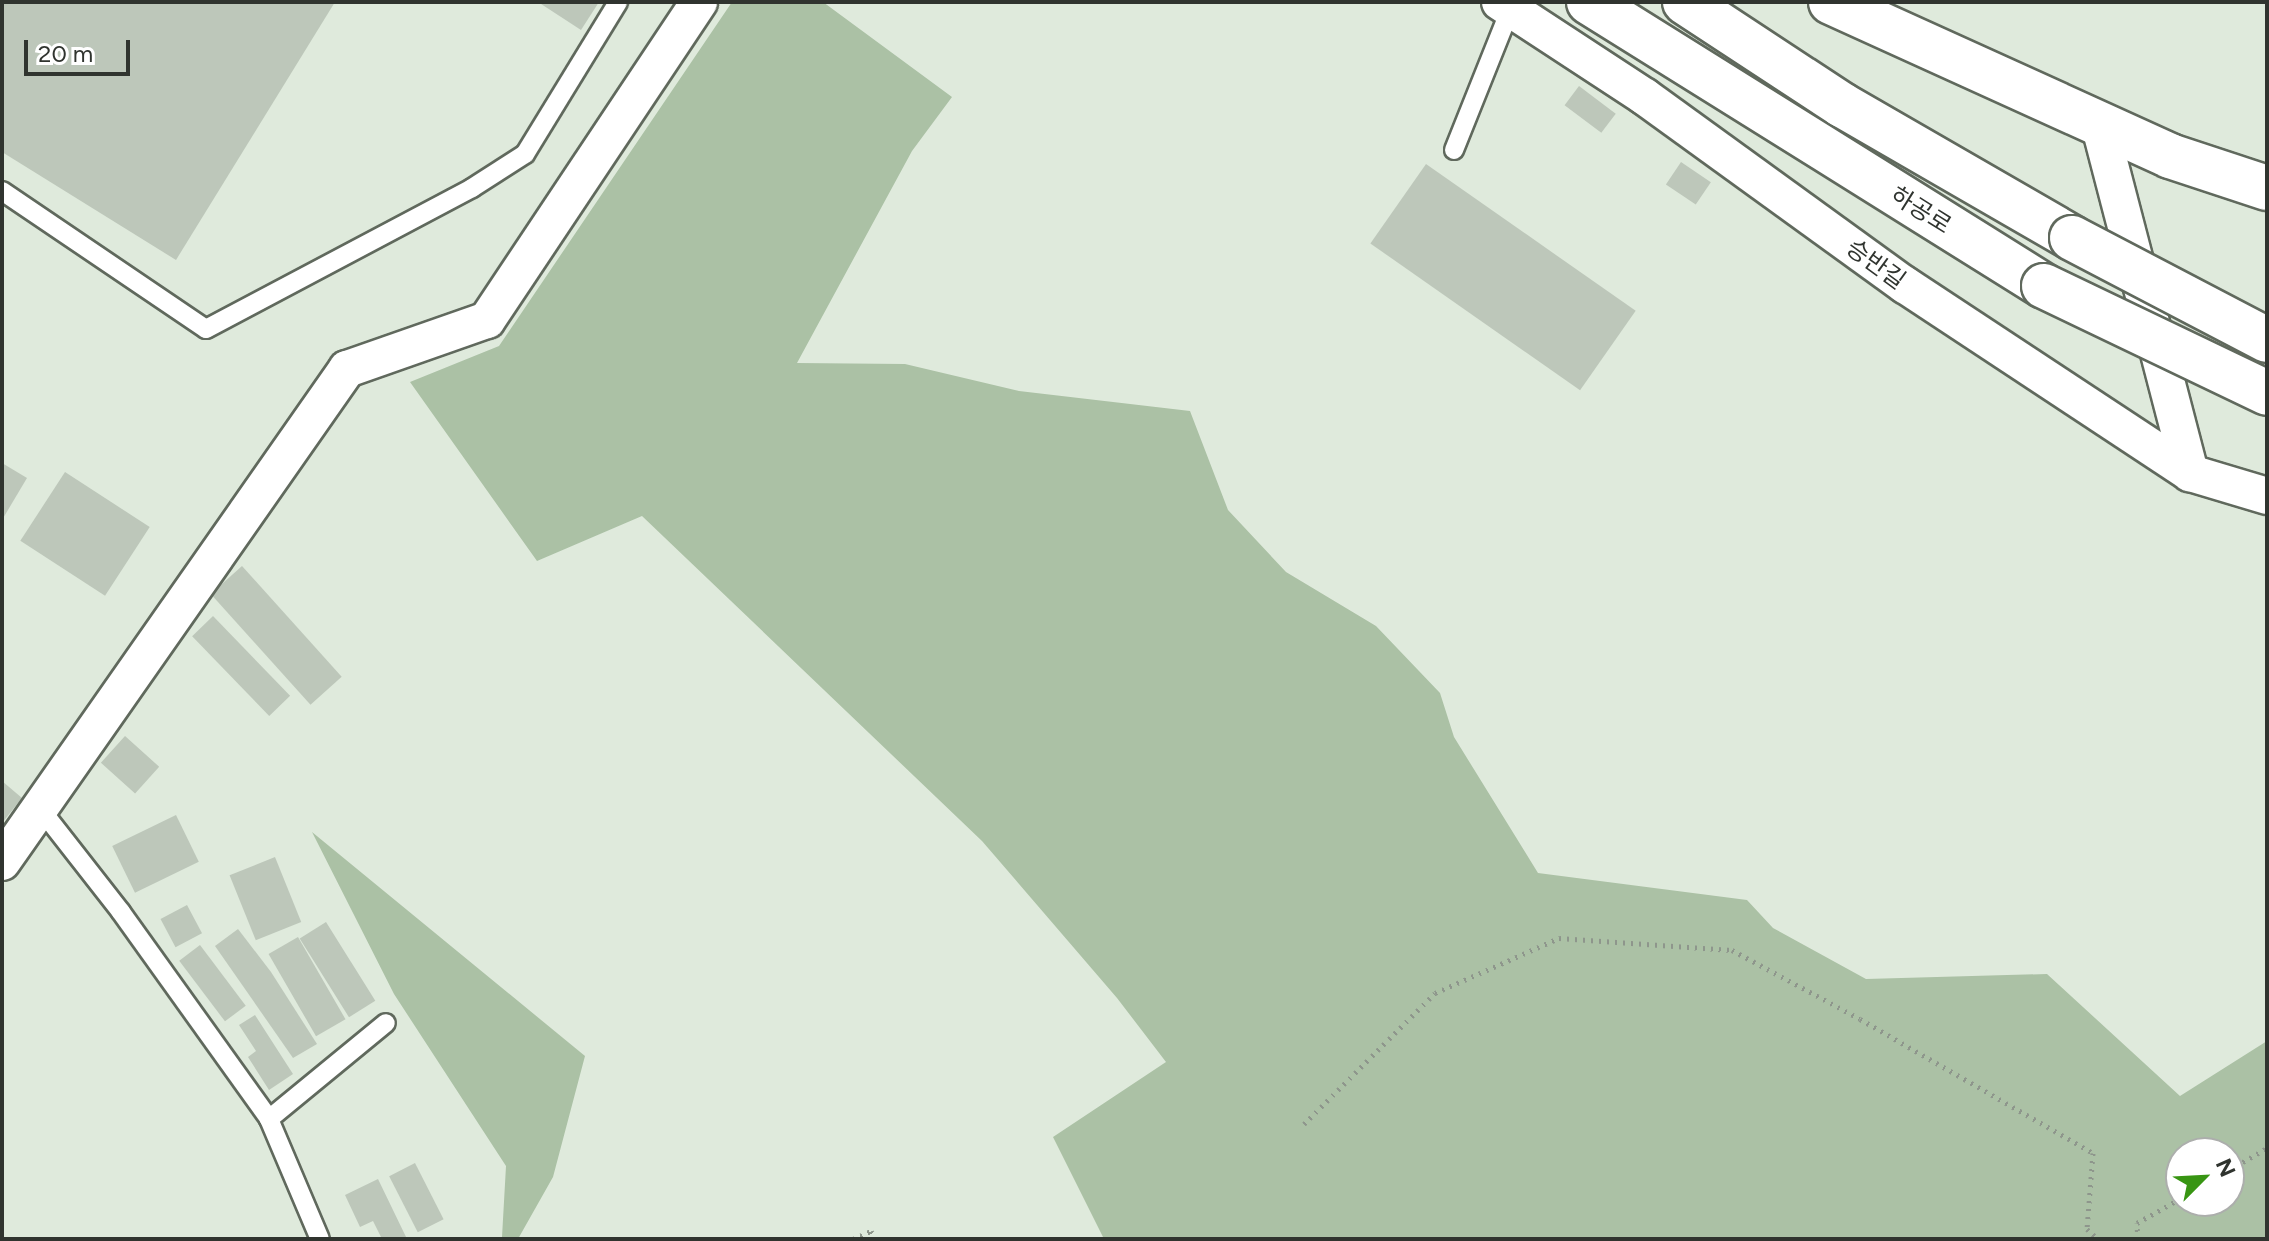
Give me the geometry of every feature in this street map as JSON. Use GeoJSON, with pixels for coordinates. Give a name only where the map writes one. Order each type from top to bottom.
{"type":"FeatureCollection","features":[{"type":"Feature","properties":{"kind":"street"},"geometry":{"type":"LineString","coordinates":[[2,862],[347,369],[487,320],[699,2]]}},
{"type":"Feature","properties":{"kind":"street","name":"하공로"},"geometry":{"type":"LineString","coordinates":[[1589,2],[2044,286],[2267,393]]}},
{"type":"Feature","properties":{"kind":"street","name":"하공로"},"geometry":{"type":"LineString","coordinates":[[1685,2],[1842,105],[2072,238],[2267,340]]}},
{"type":"Feature","properties":{"kind":"street"},"geometry":{"type":"LineString","coordinates":[[1831,2],[2170,156],[2267,188]]}},
{"type":"Feature","properties":{"kind":"street","name":"승반길"},"geometry":{"type":"LineString","coordinates":[[1505,6],[1645,97],[1905,285],[2190,473],[2267,496]]}},
{"type":"Feature","properties":{"kind":"street"},"geometry":{"type":"LineString","coordinates":[[2099,123],[2190,473]]}},
{"type":"Feature","properties":{"kind":"lane"},"geometry":{"type":"LineString","coordinates":[[2,191],[206,329],[472,188],[525,154],[618,2]]}},
{"type":"Feature","properties":{"kind":"lane"},"geometry":{"type":"LineString","coordinates":[[1454,150],[1505,6]]}},
{"type":"Feature","properties":{"kind":"lane"},"geometry":{"type":"LineString","coordinates":[[39,807],[121,912],[269,1119],[320,1239]]}},
{"type":"Feature","properties":{"kind":"lane"},"geometry":{"type":"LineString","coordinates":[[269,1119],[386,1023]]}},
{"type":"Feature","properties":{"kind":"path"},"geometry":{"type":"LineString","coordinates":[[1304,1124],[1435,993],[1559,938],[1732,950],[1860,1019],[2093,1153],[2087,1229],[2098,1239]]}},
{"type":"Feature","properties":{"kind":"path"},"geometry":{"type":"LineString","coordinates":[[2245,1161],[2267,1148]]}},
{"type":"Feature","properties":{"kind":"path"},"geometry":{"type":"LineString","coordinates":[[2138,1239],[2137,1223],[2165,1207]]}},
{"type":"Feature","properties":{"kind":"path"},"geometry":{"type":"LineString","coordinates":[[853,1239],[871,1231],[876,1239]]}},
{"type":"Feature","properties":{"kind":"green space"},"geometry":{"type":"Polygon","coordinates":[[[732,2],[823,2],[952,97],[912,151],[797,363],[905,364],[1019,391],[1190,411],[1228,510],[1286,572],[1376,626],[1440,693],[1454,737],[1538,873],[1747,900],[1773,928],[1866,979],[2047,974],[2180,1096],[2267,1041],[2267,1239],[1104,1239],[1053,1137],[1166,1062],[1117,998],[982,841],[642,516],[537,561],[410,382],[499,346],[732,2]]]}},
{"type":"Feature","properties":{"kind":"green space"},"geometry":{"type":"Polygon","coordinates":[[[312,832],[585,1056],[553,1177],[518,1239],[502,1237],[506,1166],[394,994],[312,832]]]}},
{"type":"Feature","properties":{"kind":"building"},"geometry":{"type":"Polygon","coordinates":[[[2,2],[335,2],[176,260],[2,152],[2,2]]]}},
{"type":"Feature","properties":{"kind":"building"},"geometry":{"type":"Polygon","coordinates":[[[538,2],[599,2],[581,30],[538,2]]]}},
{"type":"Feature","properties":{"kind":"building"},"geometry":{"type":"Polygon","coordinates":[[[1579,86],[1616,114],[1601,133],[1565,105],[1579,86]]]}},
{"type":"Feature","properties":{"kind":"building"},"geometry":{"type":"Polygon","coordinates":[[[1681,162],[1711,182],[1696,205],[1666,184],[1681,162]]]}},
{"type":"Feature","properties":{"kind":"building"},"geometry":{"type":"Polygon","coordinates":[[[1426,164],[1636,311],[1580,390],[1370,243],[1426,164]]]}},
{"type":"Feature","properties":{"kind":"building"},"geometry":{"type":"Polygon","coordinates":[[[2,463],[27,478],[2,520],[2,463]]]}},
{"type":"Feature","properties":{"kind":"building"},"geometry":{"type":"Polygon","coordinates":[[[65,472],[150,527],[105,596],[20,541],[65,472]]]}},
{"type":"Feature","properties":{"kind":"building"},"geometry":{"type":"Polygon","coordinates":[[[242,566],[342,677],[310,705],[211,594],[242,566]]]}},
{"type":"Feature","properties":{"kind":"building"},"geometry":{"type":"Polygon","coordinates":[[[213,616],[290,696],[269,716],[192,636],[213,616]]]}},
{"type":"Feature","properties":{"kind":"building"},"geometry":{"type":"Polygon","coordinates":[[[125,736],[159,767],[135,794],[101,763],[125,736]]]}},
{"type":"Feature","properties":{"kind":"building"},"geometry":{"type":"Polygon","coordinates":[[[2,781],[22,798],[2,823],[2,781]]]}},
{"type":"Feature","properties":{"kind":"building"},"geometry":{"type":"Polygon","coordinates":[[[176,815],[199,862],[135,893],[112,846],[176,815]]]}},
{"type":"Feature","properties":{"kind":"building"},"geometry":{"type":"Polygon","coordinates":[[[275,857],[301,922],[256,940],[230,875],[275,857]]]}},
{"type":"Feature","properties":{"kind":"building"},"geometry":{"type":"Polygon","coordinates":[[[187,905],[202,933],[176,947],[161,919],[187,905]]]}},
{"type":"Feature","properties":{"kind":"building"},"geometry":{"type":"Polygon","coordinates":[[[326,922],[375,1001],[349,1017],[300,938],[326,922]]]}},
{"type":"Feature","properties":{"kind":"building"},"geometry":{"type":"Polygon","coordinates":[[[238,929],[271,972],[317,1044],[293,1058],[215,946],[238,929]]]}},
{"type":"Feature","properties":{"kind":"building"},"geometry":{"type":"Polygon","coordinates":[[[298,937],[346,1019],[316,1036],[269,954],[298,937]]]}},
{"type":"Feature","properties":{"kind":"building"},"geometry":{"type":"Polygon","coordinates":[[[200,945],[246,1006],[225,1021],[179,961],[200,945]]]}},
{"type":"Feature","properties":{"kind":"building"},"geometry":{"type":"Polygon","coordinates":[[[255,1015],[293,1074],[269,1090],[248,1057],[256,1051],[239,1025],[255,1015]]]}},
{"type":"Feature","properties":{"kind":"building"},"geometry":{"type":"Polygon","coordinates":[[[415,1163],[444,1219],[418,1232],[389,1176],[415,1163]]]}},
{"type":"Feature","properties":{"kind":"building"},"geometry":{"type":"Polygon","coordinates":[[[378,1179],[407,1239],[382,1239],[373,1221],[360,1227],[345,1195],[378,1179]]]}}]}
